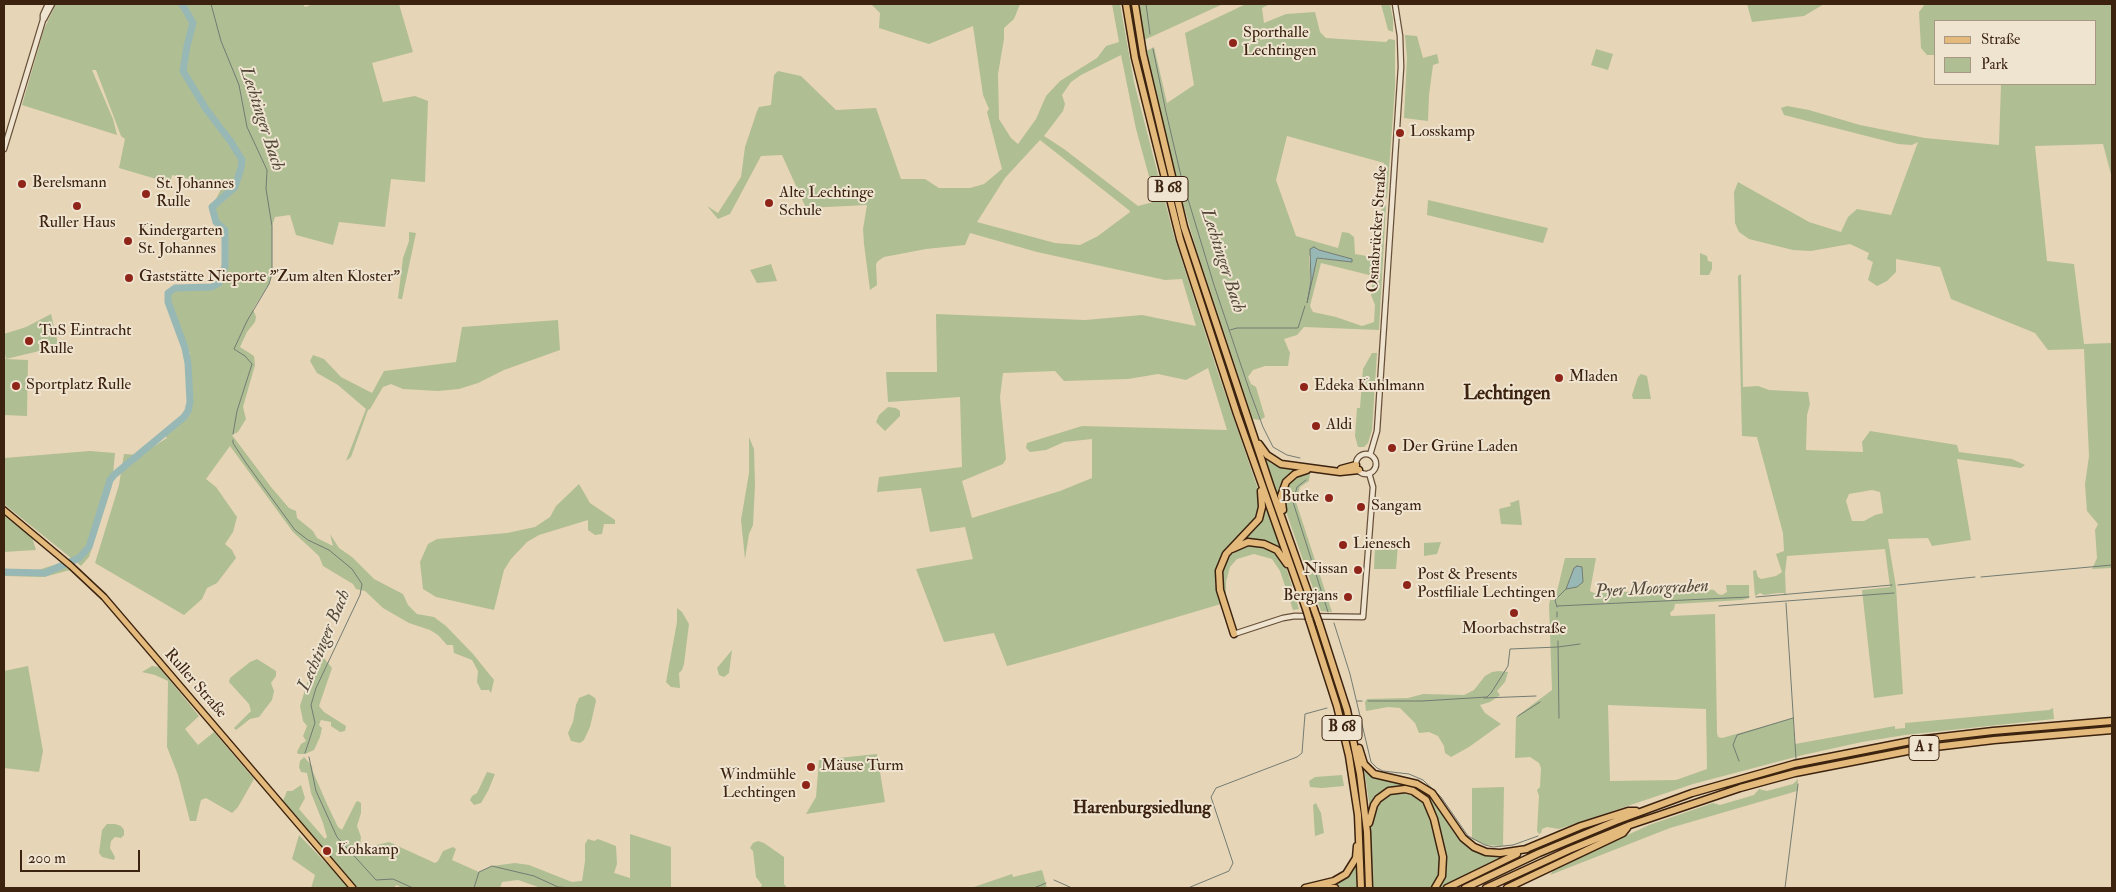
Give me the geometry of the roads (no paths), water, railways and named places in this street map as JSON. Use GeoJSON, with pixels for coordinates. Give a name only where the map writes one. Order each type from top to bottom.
{"type":"FeatureCollection","features":[{"type":"Feature","properties":{"kind":"highway","name":"B 68"},"geometry":{"type":"LineString","coordinates":[[1126,4],[1135,58],[1180,240],[1337,706],[1349,756],[1360,835],[1361,888]]}},
{"type":"Feature","properties":{"kind":"highway","name":"B 68"},"geometry":{"type":"LineString","coordinates":[[1135,4],[1143,54],[1184,227],[1246,416],[1314,608],[1347,710],[1360,774],[1367,832],[1369,888]]}},
{"type":"Feature","properties":{"kind":"highway"},"geometry":{"type":"LineString","coordinates":[[1246,416],[1250,419],[1258,442],[1267,455],[1281,464],[1333,471],[1357,468]]}},
{"type":"Feature","properties":{"kind":"highway"},"geometry":{"type":"LineString","coordinates":[[1283,521],[1284,515],[1280,496],[1284,486],[1295,474],[1310,469]]}},
{"type":"Feature","properties":{"kind":"highway"},"geometry":{"type":"LineString","coordinates":[[1234,634],[1218,577],[1220,564],[1229,551],[1255,525],[1262,514],[1262,496],[1258,473]]}},
{"type":"Feature","properties":{"kind":"highway"},"geometry":{"type":"LineString","coordinates":[[1229,551],[1240,545],[1256,542],[1277,550],[1284,559],[1302,606],[1305,609]]}},
{"type":"Feature","properties":{"kind":"highway"},"geometry":{"type":"LineString","coordinates":[[1347,710],[1362,760],[1369,770],[1381,776],[1409,781],[1424,788],[1437,800],[1463,838],[1480,850],[1500,854],[1527,848]]}},
{"type":"Feature","properties":{"kind":"highway","name":"A 1"},"geometry":{"type":"LineString","coordinates":[[1465,888],[1566,841],[1640,812],[1759,773],[1871,748],[1993,731],[2112,721]]}},
{"type":"Feature","properties":{"kind":"highway","name":"A 1"},"geometry":{"type":"LineString","coordinates":[[1486,888],[1569,850],[1630,825],[1761,782],[1872,757],[1994,740],[2112,730]]}},
{"type":"Feature","properties":{"kind":"highway"},"geometry":{"type":"LineString","coordinates":[[1367,832],[1374,805],[1384,794],[1396,789],[1405,789],[1420,795],[1426,800],[1432,814],[1443,857],[1442,876],[1435,888]]}},
{"type":"Feature","properties":{"kind":"highway"},"geometry":{"type":"LineString","coordinates":[[1447,888],[1527,848],[1563,833],[1628,811],[1640,812]]}},
{"type":"Feature","properties":{"kind":"highway"},"geometry":{"type":"LineString","coordinates":[[1507,888],[1623,833],[1630,825]]}},
{"type":"Feature","properties":{"kind":"highway"},"geometry":{"type":"LineString","coordinates":[[1305,888],[1334,881],[1346,874],[1356,858],[1357,841],[1360,835]]}},
{"type":"Feature","properties":{"kind":"highway"},"geometry":{"type":"LineString","coordinates":[[1324,888],[1335,888]]}},
{"type":"Feature","properties":{"kind":"main road","name":"Ruller Straße"},"geometry":{"type":"LineString","coordinates":[[4,510],[72,566],[104,598],[353,888]]}},
{"type":"Feature","properties":{"kind":"street"},"geometry":{"type":"LineString","coordinates":[[43,20],[48,4]]}},
{"type":"Feature","properties":{"kind":"street"},"geometry":{"type":"LineString","coordinates":[[4,149],[43,20],[52,4]]}},
{"type":"Feature","properties":{"kind":"street","name":"Osnabrücker Straße"},"geometry":{"type":"LineString","coordinates":[[1370,455],[1377,431],[1401,67],[1396,4]]}},
{"type":"Feature","properties":{"kind":"street"},"geometry":{"type":"LineString","coordinates":[[1364,454],[1370,455],[1374,459],[1376,464],[1374,470],[1369,473],[1357,468],[1359,456],[1364,454]]}},
{"type":"Feature","properties":{"kind":"street"},"geometry":{"type":"LineString","coordinates":[[1234,634],[1295,616],[1364,617],[1373,487],[1369,473]]}},
{"type":"Feature","properties":{"kind":"water"},"geometry":{"type":"Polygon","coordinates":[[[1314,247],[1352,259],[1352,262],[1317,258],[1307,303],[1311,281],[1310,249],[1314,247]]]}},
{"type":"Feature","properties":{"kind":"water"},"geometry":{"type":"Polygon","coordinates":[[[1577,566],[1582,567],[1583,582],[1577,587],[1566,589],[1574,568],[1577,566]]]}},
{"type":"Feature","properties":{"kind":"waterway"},"geometry":{"type":"LineString","coordinates":[[4,572],[45,573],[79,558],[89,547],[110,480],[184,417],[188,411],[190,402],[188,363],[185,348],[168,302],[168,293],[175,288],[212,287],[219,283],[225,266],[225,230],[216,222],[212,207],[235,187],[242,160],[206,109],[183,71],[193,23],[182,4]]}},
{"type":"Feature","properties":{"kind":"waterway","name":"Lechtinger Bach"},"geometry":{"type":"LineString","coordinates":[[211,4],[221,41],[239,85],[247,127],[267,170],[266,189],[272,226],[272,274],[269,284],[247,321],[234,349],[245,356],[252,364],[237,411],[233,434]]}},
{"type":"Feature","properties":{"kind":"waterway"},"geometry":{"type":"LineString","coordinates":[[1146,4],[1150,34]]}},
{"type":"Feature","properties":{"kind":"waterway","name":"Lechtinger Bach"},"geometry":{"type":"LineString","coordinates":[[1153,49],[1181,176],[1214,285],[1250,392],[1263,427],[1273,447],[1287,455],[1300,458]]}},
{"type":"Feature","properties":{"kind":"waterway"},"geometry":{"type":"LineString","coordinates":[[1230,330],[1237,328],[1298,328],[1305,306]]}},
{"type":"Feature","properties":{"kind":"waterway","name":"Lechtinger Bach"},"geometry":{"type":"LineString","coordinates":[[233,440],[246,463],[295,530],[308,540],[329,550],[352,569],[362,584],[360,595],[316,688],[311,705],[315,723],[305,753]]}},
{"type":"Feature","properties":{"kind":"waterway","name":"Lechtinger Bach"},"geometry":{"type":"LineString","coordinates":[[1306,480],[1297,487],[1293,502],[1328,612]]}},
{"type":"Feature","properties":{"kind":"waterway","name":"Pyer Moorgraben"},"geometry":{"type":"LineString","coordinates":[[1981,577],[2112,565]]}},
{"type":"Feature","properties":{"kind":"waterway","name":"Pyer Moorgraben"},"geometry":{"type":"LineString","coordinates":[[1898,585],[1975,577]]}},
{"type":"Feature","properties":{"kind":"waterway","name":"Pyer Moorgraben"},"geometry":{"type":"LineString","coordinates":[[1756,597],[1892,585]]}},
{"type":"Feature","properties":{"kind":"waterway"},"geometry":{"type":"LineString","coordinates":[[1557,607],[1555,600],[1566,589]]}},
{"type":"Feature","properties":{"kind":"waterway"},"geometry":{"type":"LineString","coordinates":[[1719,606],[1894,593]]}},
{"type":"Feature","properties":{"kind":"waterway","name":"Pyer Moorgraben"},"geometry":{"type":"LineString","coordinates":[[1557,606],[1749,597]]}},
{"type":"Feature","properties":{"kind":"waterway"},"geometry":{"type":"LineString","coordinates":[[1786,603],[1796,759]]}},
{"type":"Feature","properties":{"kind":"waterway","name":"Pyer Moorgraben"},"geometry":{"type":"LineString","coordinates":[[1557,612],[1557,617]]}},
{"type":"Feature","properties":{"kind":"waterway"},"geometry":{"type":"LineString","coordinates":[[1334,623],[1350,674],[1371,762],[1383,771],[1409,774],[1423,780],[1441,797],[1468,836],[1485,845],[1493,847],[1513,845],[1538,836]]}},
{"type":"Feature","properties":{"kind":"waterway"},"geometry":{"type":"LineString","coordinates":[[1558,641],[1559,718]]}},
{"type":"Feature","properties":{"kind":"waterway","name":"Pyer Moorgraben"},"geometry":{"type":"LineString","coordinates":[[1368,701],[1422,701],[1487,697],[1508,666],[1510,649],[1580,644]]}},
{"type":"Feature","properties":{"kind":"waterway"},"geometry":{"type":"LineString","coordinates":[[1484,698],[1536,696]]}},
{"type":"Feature","properties":{"kind":"waterway","name":"Pyer Moorgraben"},"geometry":{"type":"LineString","coordinates":[[1357,701],[1362,701]]}},
{"type":"Feature","properties":{"kind":"waterway"},"geometry":{"type":"LineString","coordinates":[[1518,716],[1540,702]]}},
{"type":"Feature","properties":{"kind":"waterway","name":"Lechtinger Bach"},"geometry":{"type":"LineString","coordinates":[[1188,888],[1229,871],[1233,863],[1211,797],[1216,788],[1297,757],[1302,753],[1305,714],[1327,708]]}},
{"type":"Feature","properties":{"kind":"waterway"},"geometry":{"type":"LineString","coordinates":[[1739,761],[1733,745],[1737,735],[1793,718]]}},
{"type":"Feature","properties":{"kind":"waterway","name":"Lechtinger Bach"},"geometry":{"type":"LineString","coordinates":[[309,757],[316,791],[337,837],[376,880],[393,879],[413,888]]}},
{"type":"Feature","properties":{"kind":"waterway"},"geometry":{"type":"LineString","coordinates":[[1785,888],[1798,784]]}},
{"type":"Feature","properties":{"kind":"waterway","name":"Lechtinger Bach"},"geometry":{"type":"LineString","coordinates":[[474,888],[479,872],[492,866],[534,876],[558,887],[573,888]]}},
{"type":"Feature","properties":{"kind":"waterway","name":"Lechtinger Bach"},"geometry":{"type":"LineString","coordinates":[[1054,880],[1072,888]]}},
{"type":"Feature","properties":{"kind":"waterway","name":"Lechtinger Bach"},"geometry":{"type":"LineString","coordinates":[[1034,888],[1046,883]]}},
{"type":"Feature","properties":{"kind":"waterway","name":"Lechtinger Bach"},"geometry":{"type":"LineString","coordinates":[[605,888],[625,888]]}},
{"type":"Feature","properties":{"kind":"place","name":"Sporthalle Lechtingen"},"geometry":{"type":"Point","coordinates":[1233,43]}},
{"type":"Feature","properties":{"kind":"place","name":"Losskamp"},"geometry":{"type":"Point","coordinates":[1400,133]}},
{"type":"Feature","properties":{"kind":"place","name":"Berelsmann"},"geometry":{"type":"Point","coordinates":[22,184]}},
{"type":"Feature","properties":{"kind":"place","name":"St. Johannes Rulle"},"geometry":{"type":"Point","coordinates":[146,194]}},
{"type":"Feature","properties":{"kind":"place","name":"Alte Lechtinge Schule"},"geometry":{"type":"Point","coordinates":[769,203]}},
{"type":"Feature","properties":{"kind":"place","name":"Ruller Haus"},"geometry":{"type":"Point","coordinates":[77,206]}},
{"type":"Feature","properties":{"kind":"place","name":"Kindergarten St. Johannes"},"geometry":{"type":"Point","coordinates":[128,241]}},
{"type":"Feature","properties":{"kind":"place","name":"Gaststätte Nieporte \"Zum alten Kloster\""},"geometry":{"type":"Point","coordinates":[129,278]}},
{"type":"Feature","properties":{"kind":"place","name":"TuS Eintracht Rulle"},"geometry":{"type":"Point","coordinates":[29,341]}},
{"type":"Feature","properties":{"kind":"place","name":"Mladen"},"geometry":{"type":"Point","coordinates":[1559,378]}},
{"type":"Feature","properties":{"kind":"place","name":"Sportplatz Rulle"},"geometry":{"type":"Point","coordinates":[16,386]}},
{"type":"Feature","properties":{"kind":"place","name":"Edeka Kuhlmann"},"geometry":{"type":"Point","coordinates":[1304,387]}},
{"type":"Feature","properties":{"kind":"place","name":"Aldi"},"geometry":{"type":"Point","coordinates":[1316,426]}},
{"type":"Feature","properties":{"kind":"place","name":"Der Grüne Laden"},"geometry":{"type":"Point","coordinates":[1392,448]}},
{"type":"Feature","properties":{"kind":"place","name":"Butke"},"geometry":{"type":"Point","coordinates":[1329,498]}},
{"type":"Feature","properties":{"kind":"place","name":"Sangam"},"geometry":{"type":"Point","coordinates":[1361,507]}},
{"type":"Feature","properties":{"kind":"place","name":"Lienesch"},"geometry":{"type":"Point","coordinates":[1343,545]}},
{"type":"Feature","properties":{"kind":"place","name":"Nissan"},"geometry":{"type":"Point","coordinates":[1358,570]}},
{"type":"Feature","properties":{"kind":"place","name":"Post & Presents Postfiliale Lechtingen"},"geometry":{"type":"Point","coordinates":[1407,585]}},
{"type":"Feature","properties":{"kind":"place","name":"Bergjans"},"geometry":{"type":"Point","coordinates":[1348,597]}},
{"type":"Feature","properties":{"kind":"place","name":"Moorbachstraße"},"geometry":{"type":"Point","coordinates":[1514,613]}},
{"type":"Feature","properties":{"kind":"place","name":"Mäuse Turm"},"geometry":{"type":"Point","coordinates":[811,767]}},
{"type":"Feature","properties":{"kind":"place","name":"Windmühle Lechtingen"},"geometry":{"type":"Point","coordinates":[806,785]}},
{"type":"Feature","properties":{"kind":"place","name":"Kohkamp"},"geometry":{"type":"Point","coordinates":[327,851]}},
{"type":"Feature","properties":{"kind":"district","name":"Lechtingen"},"geometry":{"type":"Point","coordinates":[1507,395]}},
{"type":"Feature","properties":{"kind":"district","name":"Harenburgsiedlung"},"geometry":{"type":"Point","coordinates":[1142,809]}}]}
